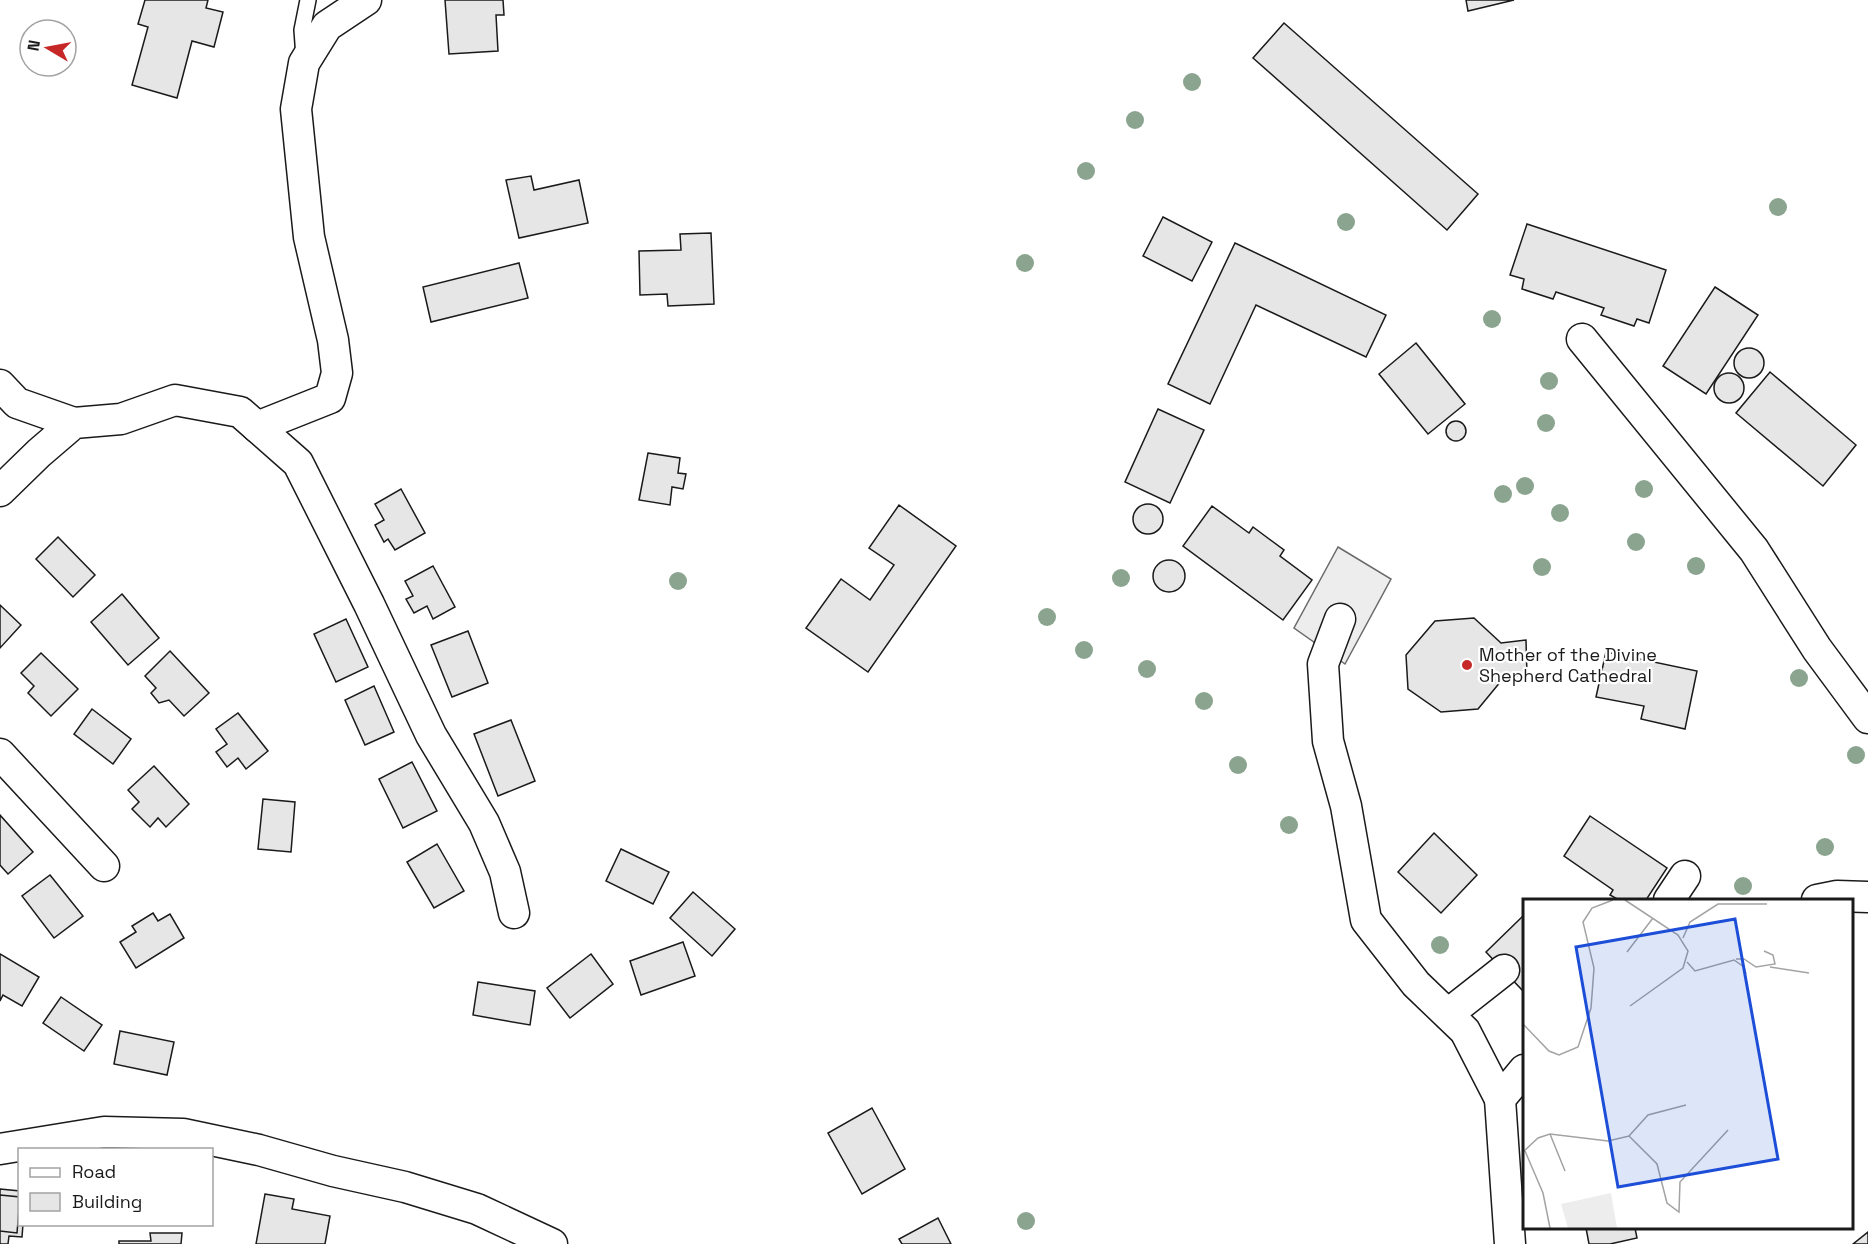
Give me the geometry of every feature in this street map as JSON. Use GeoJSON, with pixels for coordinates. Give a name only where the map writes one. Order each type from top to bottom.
{"type":"FeatureCollection","features":[{"type":"Feature","properties":{"kind":"street"},"geometry":{"type":"LineString","coordinates":[[257,427],[330,398],[337,373],[333,340],[309,237],[296,109],[304,63],[327,26],[366,0]]}},
{"type":"Feature","properties":{"kind":"street"},"geometry":{"type":"LineString","coordinates":[[1582,339],[1754,550],[1817,649],[1868,718]]}},
{"type":"Feature","properties":{"kind":"street"},"geometry":{"type":"LineString","coordinates":[[0,385],[17,403],[74,423],[121,419],[175,400],[240,412],[297,463],[369,604],[431,735],[484,823],[505,872],[514,913]]}},
{"type":"Feature","properties":{"kind":"street"},"geometry":{"type":"LineString","coordinates":[[0,491],[74,423]]}},
{"type":"Feature","properties":{"kind":"street"},"geometry":{"type":"LineString","coordinates":[[1340,619],[1323,664],[1328,741],[1346,806],[1366,920],[1416,984],[1466,1030],[1500,1099],[1510,1244]]}},
{"type":"Feature","properties":{"kind":"street"},"geometry":{"type":"LineString","coordinates":[[0,754],[104,866]]}},
{"type":"Feature","properties":{"kind":"street"},"geometry":{"type":"LineString","coordinates":[[1670,899],[1685,876]]}},
{"type":"Feature","properties":{"kind":"street"},"geometry":{"type":"LineString","coordinates":[[1822,899],[1837,896],[1868,897]]}},
{"type":"Feature","properties":{"kind":"street"},"geometry":{"type":"LineString","coordinates":[[1448,1014],[1503,970]]}},
{"type":"Feature","properties":{"kind":"street"},"geometry":{"type":"LineString","coordinates":[[1500,1099],[1523,1071]]}},
{"type":"Feature","properties":{"kind":"street"},"geometry":{"type":"LineString","coordinates":[[0,1149],[104,1132],[183,1134],[259,1150],[333,1171],[405,1187],[477,1209],[552,1244]]}},
{"type":"Feature","properties":{"kind":"lane"},"geometry":{"type":"LineString","coordinates":[[304,63],[302,30],[308,0]]}},
{"type":"Feature","properties":{"kind":"shaded area"},"geometry":{"type":"Polygon","coordinates":[[[1338,547],[1391,579],[1345,664],[1294,628],[1338,547]]]}},
{"type":"Feature","properties":{"kind":"building"},"geometry":{"type":"Polygon","coordinates":[[[145,0],[208,0],[206,8],[223,12],[214,47],[192,41],[177,98],[132,85],[148,27],[138,24],[145,0]]]}},
{"type":"Feature","properties":{"kind":"building"},"geometry":{"type":"Polygon","coordinates":[[[445,0],[503,0],[504,15],[496,15],[498,51],[449,54],[445,0]]]}},
{"type":"Feature","properties":{"kind":"building"},"geometry":{"type":"Polygon","coordinates":[[[1466,0],[1514,0],[1468,11],[1466,0]]]}},
{"type":"Feature","properties":{"kind":"building"},"geometry":{"type":"Polygon","coordinates":[[[1284,23],[1478,194],[1447,230],[1253,58],[1284,23]]]}},
{"type":"Feature","properties":{"kind":"building"},"geometry":{"type":"Polygon","coordinates":[[[531,176],[534,190],[579,180],[588,223],[519,238],[506,180],[531,176]]]}},
{"type":"Feature","properties":{"kind":"building"},"geometry":{"type":"Polygon","coordinates":[[[1163,217],[1212,242],[1192,281],[1143,256],[1163,217]]]}},
{"type":"Feature","properties":{"kind":"building"},"geometry":{"type":"Polygon","coordinates":[[[1527,224],[1666,270],[1649,323],[1637,319],[1634,326],[1601,315],[1604,308],[1556,292],[1553,299],[1522,289],[1524,279],[1510,275],[1527,224]]]}},
{"type":"Feature","properties":{"kind":"building"},"geometry":{"type":"Polygon","coordinates":[[[711,233],[714,304],[668,306],[667,294],[640,295],[639,251],[681,250],[680,234],[711,233]]]}},
{"type":"Feature","properties":{"kind":"building"},"geometry":{"type":"Polygon","coordinates":[[[1235,243],[1386,315],[1366,357],[1256,305],[1210,404],[1168,384],[1235,243]]]}},
{"type":"Feature","properties":{"kind":"building"},"geometry":{"type":"Polygon","coordinates":[[[519,263],[528,298],[431,322],[423,287],[519,263]]]}},
{"type":"Feature","properties":{"kind":"building"},"geometry":{"type":"Polygon","coordinates":[[[1715,287],[1758,315],[1706,394],[1663,366],[1715,287]]]}},
{"type":"Feature","properties":{"kind":"building"},"geometry":{"type":"Polygon","coordinates":[[[1416,343],[1465,404],[1428,434],[1379,374],[1416,343]]]}},
{"type":"Feature","properties":{"kind":"building"},"geometry":{"type":"Polygon","coordinates":[[[1749,348],[1755,349],[1763,357],[1763,369],[1755,377],[1749,378],[1743,377],[1735,369],[1734,363],[1735,357],[1743,349],[1749,348]]]}},
{"type":"Feature","properties":{"kind":"building"},"geometry":{"type":"Polygon","coordinates":[[[1770,372],[1856,445],[1823,486],[1736,413],[1770,372]]]}},
{"type":"Feature","properties":{"kind":"building"},"geometry":{"type":"Polygon","coordinates":[[[1729,373],[1740,377],[1744,388],[1740,399],[1729,403],[1718,399],[1714,388],[1718,377],[1729,373]]]}},
{"type":"Feature","properties":{"kind":"building"},"geometry":{"type":"Polygon","coordinates":[[[1158,409],[1204,430],[1170,503],[1125,482],[1158,409]]]}},
{"type":"Feature","properties":{"kind":"building"},"geometry":{"type":"Polygon","coordinates":[[[1456,421],[1463,424],[1466,431],[1463,438],[1456,441],[1449,438],[1446,431],[1449,424],[1456,421]]]}},
{"type":"Feature","properties":{"kind":"building"},"geometry":{"type":"Polygon","coordinates":[[[648,453],[680,458],[678,473],[686,474],[683,489],[672,487],[670,505],[639,500],[648,453]]]}},
{"type":"Feature","properties":{"kind":"building"},"geometry":{"type":"Polygon","coordinates":[[[401,489],[425,533],[395,550],[388,539],[384,542],[375,525],[384,520],[375,504],[401,489]]]}},
{"type":"Feature","properties":{"kind":"building"},"geometry":{"type":"Polygon","coordinates":[[[1148,504],[1159,508],[1163,519],[1159,530],[1148,534],[1137,530],[1133,519],[1137,508],[1148,504]]]}},
{"type":"Feature","properties":{"kind":"building"},"geometry":{"type":"Polygon","coordinates":[[[899,505],[956,546],[868,672],[806,628],[841,579],[870,600],[894,565],[869,548],[899,505]]]}},
{"type":"Feature","properties":{"kind":"building"},"geometry":{"type":"Polygon","coordinates":[[[1212,506],[1249,533],[1253,527],[1284,550],[1280,556],[1312,580],[1283,620],[1183,546],[1212,506]]]}},
{"type":"Feature","properties":{"kind":"building"},"geometry":{"type":"Polygon","coordinates":[[[58,537],[95,575],[73,597],[36,559],[58,537]]]}},
{"type":"Feature","properties":{"kind":"building"},"geometry":{"type":"Polygon","coordinates":[[[1169,560],[1180,565],[1185,576],[1180,587],[1169,592],[1158,587],[1153,576],[1158,565],[1169,560]]]}},
{"type":"Feature","properties":{"kind":"building"},"geometry":{"type":"Polygon","coordinates":[[[433,566],[455,607],[433,619],[427,606],[414,613],[406,599],[413,596],[405,581],[433,566]]]}},
{"type":"Feature","properties":{"kind":"building"},"geometry":{"type":"Polygon","coordinates":[[[122,594],[159,638],[128,665],[91,622],[122,594]]]}},
{"type":"Feature","properties":{"kind":"building"},"geometry":{"type":"Polygon","coordinates":[[[0,605],[21,625],[0,648],[0,605]]]}},
{"type":"Feature","properties":{"kind":"building","name":"Mother of the Divine Shepherd Cathedral"},"geometry":{"type":"Polygon","coordinates":[[[1474,618],[1501,643],[1526,640],[1527,676],[1506,675],[1478,709],[1441,712],[1408,689],[1406,655],[1435,621],[1474,618]]]}},
{"type":"Feature","properties":{"kind":"building"},"geometry":{"type":"Polygon","coordinates":[[[346,619],[368,667],[336,682],[314,634],[346,619]]]}},
{"type":"Feature","properties":{"kind":"building"},"geometry":{"type":"Polygon","coordinates":[[[468,631],[488,683],[452,697],[431,645],[468,631]]]}},
{"type":"Feature","properties":{"kind":"building"},"geometry":{"type":"Polygon","coordinates":[[[170,651],[209,693],[184,716],[169,700],[159,703],[151,693],[156,688],[145,676],[170,651]]]}},
{"type":"Feature","properties":{"kind":"building"},"geometry":{"type":"Polygon","coordinates":[[[1606,652],[1697,671],[1685,729],[1641,719],[1644,706],[1596,697],[1606,652]]]}},
{"type":"Feature","properties":{"kind":"building"},"geometry":{"type":"Polygon","coordinates":[[[41,653],[78,689],[51,716],[28,693],[34,686],[21,673],[41,653]]]}},
{"type":"Feature","properties":{"kind":"building"},"geometry":{"type":"Polygon","coordinates":[[[374,686],[394,732],[365,745],[345,700],[374,686]]]}},
{"type":"Feature","properties":{"kind":"building"},"geometry":{"type":"Polygon","coordinates":[[[92,709],[131,739],[113,764],[74,734],[92,709]]]}},
{"type":"Feature","properties":{"kind":"building"},"geometry":{"type":"Polygon","coordinates":[[[238,713],[268,751],[246,769],[238,758],[227,767],[216,752],[227,744],[216,729],[238,713]]]}},
{"type":"Feature","properties":{"kind":"building"},"geometry":{"type":"Polygon","coordinates":[[[511,720],[535,781],[498,796],[474,734],[511,720]]]}},
{"type":"Feature","properties":{"kind":"building"},"geometry":{"type":"Polygon","coordinates":[[[412,762],[437,811],[403,828],[379,779],[412,762]]]}},
{"type":"Feature","properties":{"kind":"building"},"geometry":{"type":"Polygon","coordinates":[[[154,766],[189,804],[166,827],[158,818],[150,827],[132,809],[139,802],[128,790],[154,766]]]}},
{"type":"Feature","properties":{"kind":"building"},"geometry":{"type":"Polygon","coordinates":[[[263,799],[295,802],[291,852],[258,849],[263,799]]]}},
{"type":"Feature","properties":{"kind":"building"},"geometry":{"type":"Polygon","coordinates":[[[0,815],[33,852],[8,874],[0,865],[0,815]]]}},
{"type":"Feature","properties":{"kind":"building"},"geometry":{"type":"Polygon","coordinates":[[[1590,816],[1667,868],[1647,899],[1617,899],[1610,895],[1613,890],[1564,856],[1590,816]]]}},
{"type":"Feature","properties":{"kind":"building"},"geometry":{"type":"Polygon","coordinates":[[[1434,833],[1477,875],[1441,913],[1398,872],[1434,833]]]}},
{"type":"Feature","properties":{"kind":"building"},"geometry":{"type":"Polygon","coordinates":[[[437,844],[464,891],[434,908],[407,862],[437,844]]]}},
{"type":"Feature","properties":{"kind":"building"},"geometry":{"type":"Polygon","coordinates":[[[621,849],[669,872],[653,904],[606,881],[621,849]]]}},
{"type":"Feature","properties":{"kind":"building"},"geometry":{"type":"Polygon","coordinates":[[[50,875],[83,916],[54,938],[22,896],[50,875]]]}},
{"type":"Feature","properties":{"kind":"building"},"geometry":{"type":"Polygon","coordinates":[[[693,892],[735,929],[712,956],[670,918],[693,892]]]}},
{"type":"Feature","properties":{"kind":"building"},"geometry":{"type":"Polygon","coordinates":[[[153,913],[158,921],[170,914],[184,938],[136,968],[120,942],[136,932],[132,926],[153,913]]]}},
{"type":"Feature","properties":{"kind":"building"},"geometry":{"type":"Polygon","coordinates":[[[1523,916],[1523,991],[1486,952],[1523,916]]]}},
{"type":"Feature","properties":{"kind":"building"},"geometry":{"type":"Polygon","coordinates":[[[683,942],[695,976],[641,995],[630,961],[683,942]]]}},
{"type":"Feature","properties":{"kind":"building"},"geometry":{"type":"Polygon","coordinates":[[[0,954],[39,977],[22,1006],[3,995],[0,1001],[0,954]]]}},
{"type":"Feature","properties":{"kind":"building"},"geometry":{"type":"Polygon","coordinates":[[[591,954],[613,984],[570,1018],[547,988],[591,954]]]}},
{"type":"Feature","properties":{"kind":"building"},"geometry":{"type":"Polygon","coordinates":[[[478,982],[535,991],[530,1025],[473,1015],[478,982]]]}},
{"type":"Feature","properties":{"kind":"building"},"geometry":{"type":"Polygon","coordinates":[[[61,997],[102,1025],[84,1051],[43,1023],[61,997]]]}},
{"type":"Feature","properties":{"kind":"building"},"geometry":{"type":"Polygon","coordinates":[[[120,1031],[174,1042],[167,1075],[114,1064],[120,1031]]]}},
{"type":"Feature","properties":{"kind":"building"},"geometry":{"type":"Polygon","coordinates":[[[872,1108],[905,1169],[862,1194],[828,1133],[872,1108]]]}},
{"type":"Feature","properties":{"kind":"building"},"geometry":{"type":"Polygon","coordinates":[[[0,1189],[18,1191],[18,1226],[23,1226],[22,1237],[9,1236],[8,1244],[0,1244],[0,1189]]]}},
{"type":"Feature","properties":{"kind":"building"},"geometry":{"type":"Polygon","coordinates":[[[265,1194],[294,1199],[292,1209],[330,1216],[325,1244],[256,1244],[265,1194]]]}},
{"type":"Feature","properties":{"kind":"building"},"geometry":{"type":"Polygon","coordinates":[[[0,1195],[18,1197],[17,1233],[0,1231],[0,1195]]]}},
{"type":"Feature","properties":{"kind":"building"},"geometry":{"type":"Polygon","coordinates":[[[938,1218],[951,1244],[902,1244],[899,1239],[938,1218]]]}},
{"type":"Feature","properties":{"kind":"building"},"geometry":{"type":"Polygon","coordinates":[[[1586,1229],[1635,1229],[1637,1238],[1610,1244],[1589,1244],[1586,1229]]]}},
{"type":"Feature","properties":{"kind":"building"},"geometry":{"type":"Polygon","coordinates":[[[1868,1232],[1868,1244],[1853,1244],[1868,1232]]]}},
{"type":"Feature","properties":{"kind":"building"},"geometry":{"type":"Polygon","coordinates":[[[150,1233],[182,1233],[181,1244],[119,1244],[119,1241],[151,1241],[150,1233]]]}},
{"type":"Feature","properties":{"kind":"place","name":"Mother of the Divine Shepherd Cathedral"},"geometry":{"type":"Point","coordinates":[1467,665]}}]}
